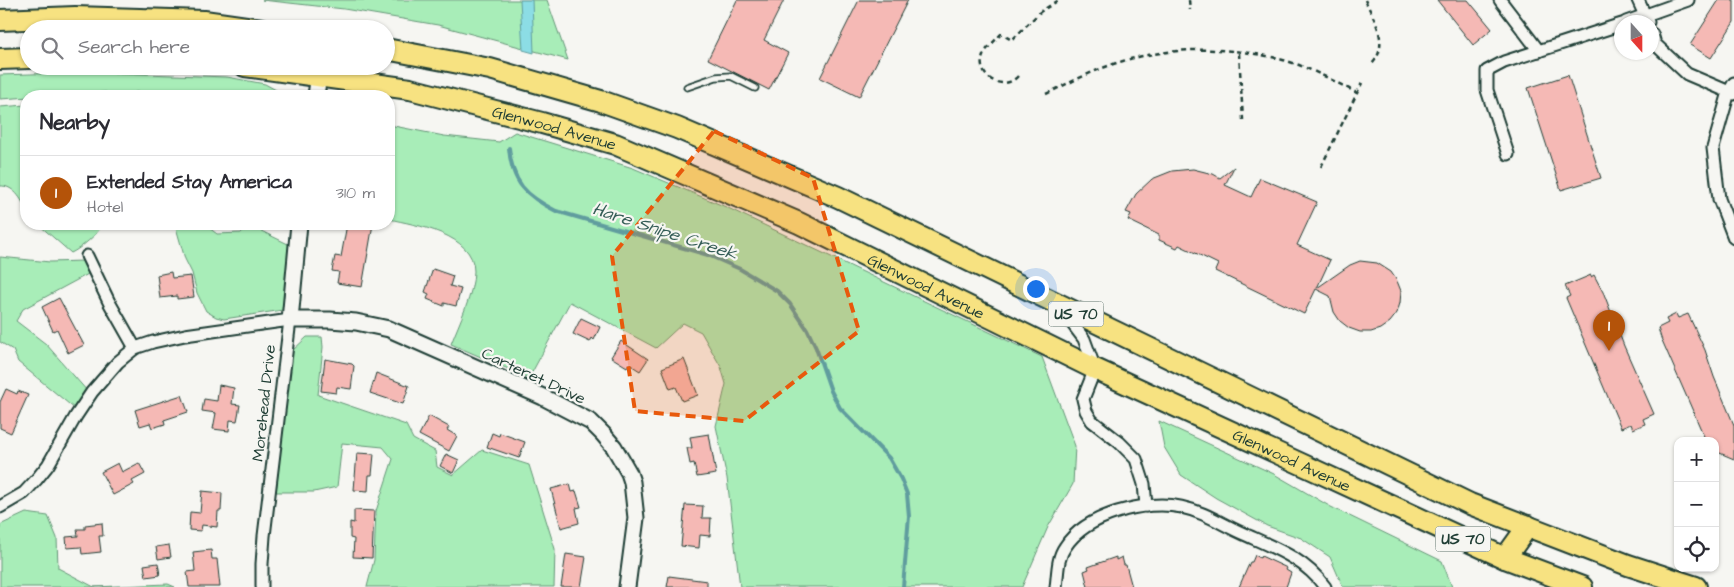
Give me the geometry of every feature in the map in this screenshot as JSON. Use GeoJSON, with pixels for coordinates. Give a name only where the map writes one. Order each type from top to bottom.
{"type":"FeatureCollection","features":[{"type":"Feature","properties":{"kind":"highway"},"geometry":{"type":"LineString","coordinates":[[0,20],[74,17],[172,20]]}},
{"type":"Feature","properties":{"kind":"highway","name":"US 70"},"geometry":{"type":"LineString","coordinates":[[395,51],[490,69],[600,101],[677,128],[838,197],[1470,504],[1628,565],[1696,587]]}},
{"type":"Feature","properties":{"kind":"highway"},"geometry":{"type":"LineString","coordinates":[[0,59],[20,58]]}},
{"type":"Feature","properties":{"kind":"highway","name":"Glenwood Avenue"},"geometry":{"type":"LineString","coordinates":[[338,75],[410,90],[542,123],[615,144],[799,224],[1095,369],[1505,558],[1582,587]]}},
{"type":"Feature","properties":{"kind":"highway"},"geometry":{"type":"LineString","coordinates":[[1505,558],[1528,526]]}},
{"type":"Feature","properties":{"kind":"street"},"geometry":{"type":"LineString","coordinates":[[1500,0],[1539,51]]}},
{"type":"Feature","properties":{"kind":"street"},"geometry":{"type":"LineString","coordinates":[[1638,0],[1644,15]]}},
{"type":"Feature","properties":{"kind":"street"},"geometry":{"type":"LineString","coordinates":[[1655,15],[1688,0]]}},
{"type":"Feature","properties":{"kind":"street"},"geometry":{"type":"LineString","coordinates":[[1508,154],[1488,90],[1487,71],[1504,62],[1614,27]]}},
{"type":"Feature","properties":{"kind":"street"},"geometry":{"type":"LineString","coordinates":[[1659,48],[1686,74],[1732,90],[1713,148],[1719,199],[1734,238]]}},
{"type":"Feature","properties":{"kind":"street"},"geometry":{"type":"LineString","coordinates":[[317,90],[319,75]]}},
{"type":"Feature","properties":{"kind":"street","name":"Morehead Drive"},"geometry":{"type":"LineString","coordinates":[[262,587],[264,536],[290,320],[298,230]]}},
{"type":"Feature","properties":{"kind":"street"},"geometry":{"type":"LineString","coordinates":[[87,256],[109,302],[136,348]]}},
{"type":"Feature","properties":{"kind":"street"},"geometry":{"type":"LineString","coordinates":[[1059,306],[1084,340],[1095,369],[1083,399],[1086,411],[1092,421],[1119,442],[1136,459],[1144,484],[1146,506]]}},
{"type":"Feature","properties":{"kind":"street"},"geometry":{"type":"LineString","coordinates":[[0,507],[24,493],[36,480],[48,465],[92,392],[118,362],[136,348],[185,335],[290,320]]}},
{"type":"Feature","properties":{"kind":"street","name":"Carteret Drive"},"geometry":{"type":"LineString","coordinates":[[290,320],[356,322],[389,328],[543,397],[591,422],[614,447],[632,482],[636,518],[627,587]]}},
{"type":"Feature","properties":{"kind":"street"},"geometry":{"type":"LineString","coordinates":[[1056,587],[1059,561],[1064,548],[1081,529],[1118,512],[1146,506],[1179,506],[1202,512],[1237,531],[1289,554],[1314,573],[1325,587]]}},
{"type":"Feature","properties":{"kind":"lane"},"geometry":{"type":"LineString","coordinates":[[687,87],[716,77],[731,76],[756,88]]}},
{"type":"Feature","properties":{"kind":"path"},"geometry":{"type":"LineString","coordinates":[[1018,76],[1014,82],[1008,84],[996,83],[989,79],[982,68],[982,57],[1001,34],[1012,40],[1040,12],[1058,0]]}},
{"type":"Feature","properties":{"kind":"path"},"geometry":{"type":"LineString","coordinates":[[1189,0],[1190,10]]}},
{"type":"Feature","properties":{"kind":"path"},"geometry":{"type":"LineString","coordinates":[[1365,0],[1380,34],[1381,49],[1375,62],[1370,66]]}},
{"type":"Feature","properties":{"kind":"path"},"geometry":{"type":"LineString","coordinates":[[1046,94],[1095,71],[1123,61],[1152,54],[1183,50],[1222,51],[1269,57],[1322,75],[1357,93]]}},
{"type":"Feature","properties":{"kind":"path"},"geometry":{"type":"LineString","coordinates":[[1239,53],[1243,120]]}},
{"type":"Feature","properties":{"kind":"path"},"geometry":{"type":"LineString","coordinates":[[1321,167],[1362,83]]}},
{"type":"Feature","properties":{"kind":"highlighted area"},"geometry":{"type":"Polygon","coordinates":[[[714,131],[813,178],[859,331],[744,421],[635,411],[612,256],[714,131]]]}},
{"type":"Feature","properties":{"kind":"green space"},"geometry":{"type":"Polygon","coordinates":[[[262,0],[547,0],[568,60],[438,25],[344,9],[262,0]]]}},
{"type":"Feature","properties":{"kind":"green space"},"geometry":{"type":"Polygon","coordinates":[[[0,75],[173,75],[227,77],[265,84],[276,90],[20,90],[20,98],[0,99],[0,75]]]}},
{"type":"Feature","properties":{"kind":"green space"},"geometry":{"type":"Polygon","coordinates":[[[20,105],[20,198],[13,190],[0,186],[0,107],[20,105]]]}},
{"type":"Feature","properties":{"kind":"green space"},"geometry":{"type":"Polygon","coordinates":[[[395,126],[444,136],[499,142],[515,132],[633,168],[726,207],[1042,357],[1075,446],[1073,484],[1048,527],[1022,587],[740,587],[727,478],[716,426],[726,384],[721,367],[701,332],[683,323],[656,348],[570,302],[529,378],[451,344],[472,289],[474,271],[471,258],[465,248],[454,240],[442,233],[395,220],[395,126]]]}},
{"type":"Feature","properties":{"kind":"green space"},"geometry":{"type":"Polygon","coordinates":[[[45,230],[99,230],[89,240],[71,253],[45,230]]]}},
{"type":"Feature","properties":{"kind":"green space"},"geometry":{"type":"Polygon","coordinates":[[[177,230],[212,230],[217,234],[259,230],[290,245],[283,310],[224,319],[216,317],[206,311],[197,293],[192,273],[185,259],[177,230]]]}},
{"type":"Feature","properties":{"kind":"green space"},"geometry":{"type":"Polygon","coordinates":[[[0,257],[50,262],[83,261],[90,273],[23,309],[16,321],[46,344],[88,392],[75,409],[18,362],[13,350],[0,342],[0,257]]]}},
{"type":"Feature","properties":{"kind":"green space"},"geometry":{"type":"Polygon","coordinates":[[[307,337],[322,337],[323,347],[318,395],[406,425],[413,439],[435,451],[437,467],[453,475],[482,450],[529,465],[555,549],[554,587],[367,587],[374,560],[376,511],[393,459],[383,447],[342,443],[337,487],[314,492],[276,492],[291,352],[307,337]]]}},
{"type":"Feature","properties":{"kind":"green space"},"geometry":{"type":"Polygon","coordinates":[[[1159,421],[1274,474],[1331,507],[1442,561],[1452,587],[1343,587],[1330,557],[1301,538],[1267,526],[1216,498],[1181,475],[1164,447],[1159,421]]]}},
{"type":"Feature","properties":{"kind":"green space"},"geometry":{"type":"Polygon","coordinates":[[[26,513],[48,516],[57,538],[58,568],[94,587],[0,587],[0,525],[26,513]]]}},
{"type":"Feature","properties":{"kind":"green space"},"geometry":{"type":"Polygon","coordinates":[[[168,584],[175,587],[94,587],[168,584]]]}},
{"type":"Feature","properties":{"kind":"water"},"geometry":{"type":"Polygon","coordinates":[[[520,0],[532,0],[534,53],[523,50],[520,0]]]}},
{"type":"Feature","properties":{"kind":"building"},"geometry":{"type":"Polygon","coordinates":[[[737,0],[784,0],[764,40],[788,53],[769,90],[708,59],[737,0]]]}},
{"type":"Feature","properties":{"kind":"building"},"geometry":{"type":"Polygon","coordinates":[[[859,0],[908,0],[859,97],[820,78],[859,0]]]}},
{"type":"Feature","properties":{"kind":"building"},"geometry":{"type":"Polygon","coordinates":[[[1437,0],[1468,0],[1492,29],[1473,45],[1437,0]]]}},
{"type":"Feature","properties":{"kind":"building"},"geometry":{"type":"Polygon","coordinates":[[[1719,0],[1734,0],[1734,22],[1711,58],[1690,45],[1719,0]]]}},
{"type":"Feature","properties":{"kind":"building"},"geometry":{"type":"Polygon","coordinates":[[[1568,75],[1601,178],[1561,190],[1528,88],[1568,75]]]}},
{"type":"Feature","properties":{"kind":"building"},"geometry":{"type":"Polygon","coordinates":[[[1234,167],[1225,185],[1251,197],[1260,178],[1317,202],[1297,245],[1330,260],[1317,288],[1350,265],[1360,261],[1377,263],[1391,272],[1401,291],[1397,313],[1390,322],[1380,329],[1371,332],[1360,332],[1349,328],[1340,321],[1334,312],[1330,296],[1316,289],[1304,314],[1215,271],[1218,264],[1179,245],[1177,248],[1159,240],[1159,235],[1128,220],[1131,214],[1126,212],[1136,194],[1152,179],[1172,171],[1193,169],[1213,174],[1220,178],[1234,167]]]}},
{"type":"Feature","properties":{"kind":"building"},"geometry":{"type":"Polygon","coordinates":[[[346,230],[372,230],[362,287],[337,283],[339,272],[332,271],[335,256],[341,257],[346,230]]]}},
{"type":"Feature","properties":{"kind":"building"},"geometry":{"type":"Polygon","coordinates":[[[433,269],[453,276],[450,286],[461,289],[456,306],[444,303],[444,306],[427,299],[429,294],[425,292],[433,269]]]}},
{"type":"Feature","properties":{"kind":"building"},"geometry":{"type":"Polygon","coordinates":[[[171,272],[172,278],[191,276],[194,297],[160,298],[157,275],[171,272]]]}},
{"type":"Feature","properties":{"kind":"building"},"geometry":{"type":"Polygon","coordinates":[[[1591,275],[1591,277],[1594,275],[1604,294],[1624,346],[1654,414],[1643,419],[1645,424],[1633,429],[1631,424],[1621,428],[1566,298],[1570,296],[1565,286],[1591,275]]]}},
{"type":"Feature","properties":{"kind":"building"},"geometry":{"type":"Polygon","coordinates":[[[59,298],[84,345],[68,353],[57,329],[53,331],[42,307],[59,298]]]}},
{"type":"Feature","properties":{"kind":"building"},"geometry":{"type":"Polygon","coordinates":[[[1676,314],[1678,318],[1688,314],[1705,350],[1734,425],[1734,459],[1719,453],[1719,437],[1704,437],[1661,338],[1658,328],[1668,323],[1666,319],[1676,314]]]}},
{"type":"Feature","properties":{"kind":"building"},"geometry":{"type":"Polygon","coordinates":[[[581,318],[600,327],[594,340],[592,338],[590,342],[573,334],[581,318]]]}},
{"type":"Feature","properties":{"kind":"building"},"geometry":{"type":"Polygon","coordinates":[[[621,341],[648,359],[640,371],[629,364],[627,367],[611,357],[621,341]]]}},
{"type":"Feature","properties":{"kind":"building"},"geometry":{"type":"Polygon","coordinates":[[[325,359],[354,366],[351,389],[337,387],[336,393],[321,391],[325,359]]]}},
{"type":"Feature","properties":{"kind":"building"},"geometry":{"type":"Polygon","coordinates":[[[684,359],[698,395],[682,401],[676,387],[670,389],[662,368],[684,359]]]}},
{"type":"Feature","properties":{"kind":"building"},"geometry":{"type":"Polygon","coordinates":[[[376,373],[409,386],[403,404],[370,393],[376,373]]]}},
{"type":"Feature","properties":{"kind":"building"},"geometry":{"type":"Polygon","coordinates":[[[219,385],[234,388],[232,404],[240,405],[237,421],[230,420],[229,431],[213,429],[216,413],[202,411],[204,399],[217,401],[219,385]]]}},
{"type":"Feature","properties":{"kind":"building"},"geometry":{"type":"Polygon","coordinates":[[[6,389],[17,394],[18,391],[28,395],[11,433],[0,428],[0,402],[6,389]]]}},
{"type":"Feature","properties":{"kind":"building"},"geometry":{"type":"Polygon","coordinates":[[[182,395],[188,412],[164,420],[165,424],[152,428],[150,423],[140,426],[135,410],[182,395]]]}},
{"type":"Feature","properties":{"kind":"building"},"geometry":{"type":"Polygon","coordinates":[[[429,416],[449,427],[447,430],[457,436],[449,451],[419,435],[429,416]]]}},
{"type":"Feature","properties":{"kind":"building"},"geometry":{"type":"Polygon","coordinates":[[[492,433],[499,436],[500,433],[525,442],[519,458],[487,447],[492,433]]]}},
{"type":"Feature","properties":{"kind":"building"},"geometry":{"type":"Polygon","coordinates":[[[709,434],[716,474],[697,477],[694,463],[690,464],[687,448],[692,448],[690,437],[709,434]]]}},
{"type":"Feature","properties":{"kind":"building"},"geometry":{"type":"Polygon","coordinates":[[[357,453],[374,454],[372,475],[369,475],[368,491],[354,490],[357,453]]]}},
{"type":"Feature","properties":{"kind":"building"},"geometry":{"type":"Polygon","coordinates":[[[446,454],[459,460],[453,473],[440,466],[446,454]]]}},
{"type":"Feature","properties":{"kind":"building"},"geometry":{"type":"Polygon","coordinates":[[[118,463],[122,472],[139,463],[145,474],[132,481],[134,484],[113,495],[101,472],[118,463]]]}},
{"type":"Feature","properties":{"kind":"building"},"geometry":{"type":"Polygon","coordinates":[[[570,484],[572,492],[576,491],[581,507],[576,508],[579,523],[561,528],[551,489],[570,484]]]}},
{"type":"Feature","properties":{"kind":"building"},"geometry":{"type":"Polygon","coordinates":[[[202,491],[222,493],[221,511],[218,511],[217,527],[202,525],[201,531],[189,530],[190,512],[200,513],[202,491]]]}},
{"type":"Feature","properties":{"kind":"building"},"geometry":{"type":"Polygon","coordinates":[[[685,505],[703,506],[702,518],[711,518],[710,536],[700,535],[699,548],[681,546],[685,505]]]}},
{"type":"Feature","properties":{"kind":"building"},"geometry":{"type":"Polygon","coordinates":[[[354,510],[374,511],[372,558],[353,557],[354,539],[350,538],[350,522],[354,523],[354,510]]]}},
{"type":"Feature","properties":{"kind":"building"},"geometry":{"type":"Polygon","coordinates":[[[102,523],[103,536],[99,536],[101,552],[82,554],[81,547],[67,548],[66,537],[78,536],[77,529],[85,529],[85,525],[102,523]]]}},
{"type":"Feature","properties":{"kind":"building"},"geometry":{"type":"Polygon","coordinates":[[[169,545],[171,557],[158,559],[156,547],[169,545]]]}},
{"type":"Feature","properties":{"kind":"building"},"geometry":{"type":"Polygon","coordinates":[[[211,550],[212,559],[217,559],[220,587],[189,587],[187,572],[195,571],[193,552],[211,550]]]}},
{"type":"Feature","properties":{"kind":"building"},"geometry":{"type":"Polygon","coordinates":[[[566,554],[586,557],[581,587],[561,587],[566,554]]]}},
{"type":"Feature","properties":{"kind":"building"},"geometry":{"type":"Polygon","coordinates":[[[1255,555],[1287,568],[1286,570],[1291,573],[1286,587],[1239,587],[1255,555]]]}},
{"type":"Feature","properties":{"kind":"building"},"geometry":{"type":"Polygon","coordinates":[[[1116,557],[1116,560],[1122,557],[1132,587],[1088,587],[1084,571],[1089,569],[1088,567],[1116,557]]]}},
{"type":"Feature","properties":{"kind":"building"},"geometry":{"type":"Polygon","coordinates":[[[158,563],[160,575],[146,577],[144,565],[158,563]]]}},
{"type":"Feature","properties":{"kind":"building"},"geometry":{"type":"Polygon","coordinates":[[[669,576],[707,581],[707,587],[667,587],[669,576]]]}},
{"type":"Feature","properties":{"kind":"waterway","name":"Hare Snipe Creek"},"geometry":{"type":"LineString","coordinates":[[509,148],[513,170],[522,187],[536,200],[545,205],[556,211],[708,255],[740,269],[777,291],[790,304],[807,329],[816,348],[831,391],[840,408],[889,458],[907,494],[909,516],[903,587]]}},
{"type":"Feature","properties":{"kind":"place","name":"Extended Stay America"},"geometry":{"type":"Point","coordinates":[1609,351]}}]}
